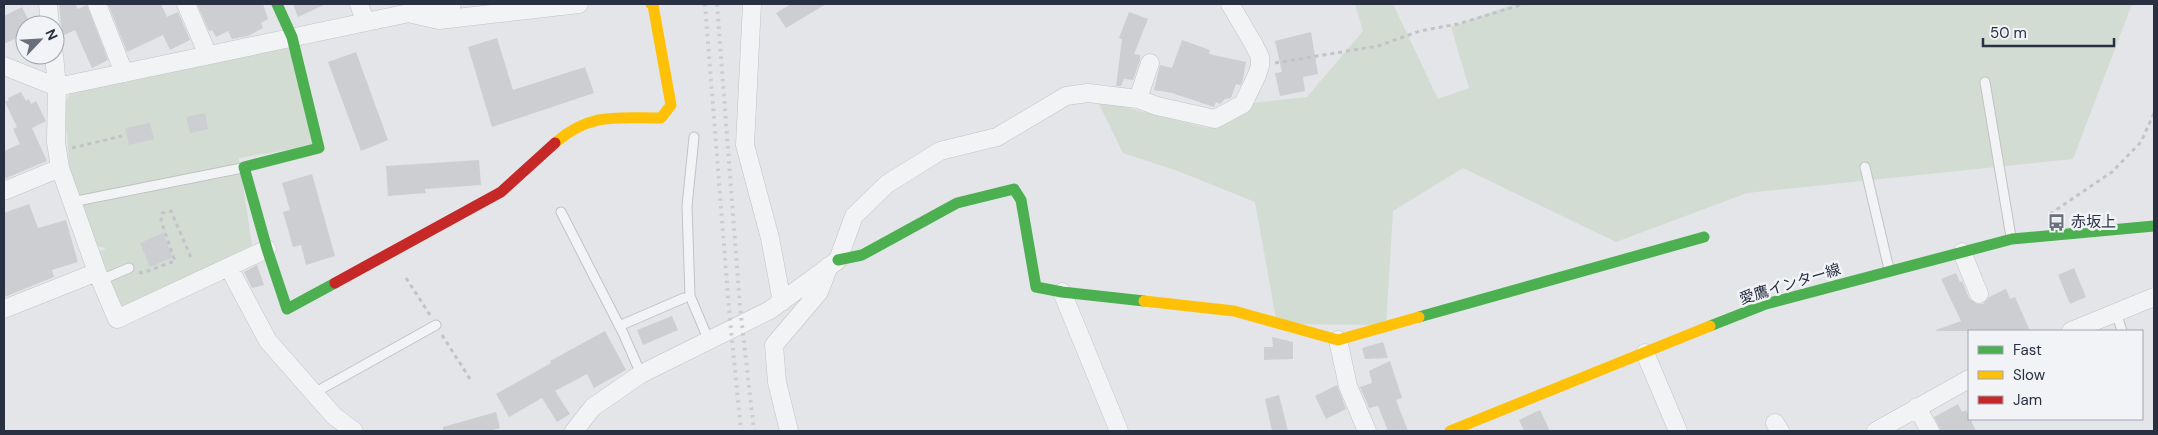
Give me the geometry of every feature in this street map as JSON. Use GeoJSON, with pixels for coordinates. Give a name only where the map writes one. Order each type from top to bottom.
{"type":"FeatureCollection","features":[{"type":"Feature","properties":{"kind":"street"},"geometry":{"type":"LineString","coordinates":[[97,4],[124,73]]}},
{"type":"Feature","properties":{"kind":"street"},"geometry":{"type":"LineString","coordinates":[[186,4],[208,55]]}},
{"type":"Feature","properties":{"kind":"street"},"geometry":{"type":"LineString","coordinates":[[277,4],[292,37],[320,148],[244,167],[267,250],[287,310],[501,192],[568,132],[601,118],[661,118],[671,105],[653,5],[651,4]]}},
{"type":"Feature","properties":{"kind":"street"},"geometry":{"type":"LineString","coordinates":[[359,4],[365,21]]}},
{"type":"Feature","properties":{"kind":"street"},"geometry":{"type":"LineString","coordinates":[[4,66],[57,87],[365,21],[405,8],[452,4]]}},
{"type":"Feature","properties":{"kind":"street"},"geometry":{"type":"LineString","coordinates":[[405,8],[439,20],[579,4]]}},
{"type":"Feature","properties":{"kind":"street"},"geometry":{"type":"LineString","coordinates":[[752,4],[745,145],[770,238],[782,302]]}},
{"type":"Feature","properties":{"kind":"street"},"geometry":{"type":"LineString","coordinates":[[789,431],[777,382],[774,345],[819,292],[854,216],[887,184],[940,151],[997,137],[1066,96],[1088,93],[1138,99],[1157,106],[1215,119],[1243,104],[1260,66],[1260,57],[1230,4]]}},
{"type":"Feature","properties":{"kind":"street"},"geometry":{"type":"LineString","coordinates":[[1138,99],[1150,63]]}},
{"type":"Feature","properties":{"kind":"street"},"geometry":{"type":"LineString","coordinates":[[55,65],[59,160],[72,202],[117,319],[267,250]]}},
{"type":"Feature","properties":{"kind":"street"},"geometry":{"type":"LineString","coordinates":[[4,191],[59,160]]}},
{"type":"Feature","properties":{"kind":"street"},"geometry":{"type":"LineString","coordinates":[[574,431],[593,407],[641,374],[770,310],[834,262],[862,255],[958,202],[1014,189],[1022,200],[1036,287],[1062,292],[1234,311],[1338,340],[1704,237]]}},
{"type":"Feature","properties":{"kind":"street","name":"愛鷹インター線"},"geometry":{"type":"LineString","coordinates":[[1450,431],[1766,304],[2012,239],[2154,226]]}},
{"type":"Feature","properties":{"kind":"street"},"geometry":{"type":"LineString","coordinates":[[1962,252],[1979,294]]}},
{"type":"Feature","properties":{"kind":"street"},"geometry":{"type":"LineString","coordinates":[[229,268],[268,341],[334,416],[354,431]]}},
{"type":"Feature","properties":{"kind":"street"},"geometry":{"type":"LineString","coordinates":[[4,309],[99,276]]}},
{"type":"Feature","properties":{"kind":"street"},"geometry":{"type":"LineString","coordinates":[[1062,292],[1119,431]]}},
{"type":"Feature","properties":{"kind":"street"},"geometry":{"type":"LineString","coordinates":[[2073,330],[2154,297]]}},
{"type":"Feature","properties":{"kind":"street"},"geometry":{"type":"LineString","coordinates":[[1338,340],[1348,386],[1367,431]]}},
{"type":"Feature","properties":{"kind":"street"},"geometry":{"type":"LineString","coordinates":[[1645,353],[1678,431]]}},
{"type":"Feature","properties":{"kind":"street"},"geometry":{"type":"LineString","coordinates":[[1879,431],[1968,379]]}},
{"type":"Feature","properties":{"kind":"street"},"geometry":{"type":"LineString","coordinates":[[1917,407],[1930,431]]}},
{"type":"Feature","properties":{"kind":"lane"},"geometry":{"type":"LineString","coordinates":[[1984,82],[2012,239]]}},
{"type":"Feature","properties":{"kind":"lane"},"geometry":{"type":"LineString","coordinates":[[694,137],[687,206],[690,296],[709,341]]}},
{"type":"Feature","properties":{"kind":"lane"},"geometry":{"type":"LineString","coordinates":[[72,202],[244,167]]}},
{"type":"Feature","properties":{"kind":"lane"},"geometry":{"type":"LineString","coordinates":[[1865,167],[1889,272]]}},
{"type":"Feature","properties":{"kind":"lane"},"geometry":{"type":"LineString","coordinates":[[560,212],[619,326],[641,374]]}},
{"type":"Feature","properties":{"kind":"lane"},"geometry":{"type":"LineString","coordinates":[[99,276],[129,268]]}},
{"type":"Feature","properties":{"kind":"lane"},"geometry":{"type":"LineString","coordinates":[[619,326],[684,298]]}},
{"type":"Feature","properties":{"kind":"lane"},"geometry":{"type":"LineString","coordinates":[[2116,312],[2122,330]]}},
{"type":"Feature","properties":{"kind":"lane"},"geometry":{"type":"LineString","coordinates":[[314,393],[436,325]]}},
{"type":"Feature","properties":{"kind":"path"},"geometry":{"type":"LineString","coordinates":[[1260,66],[1378,46],[1420,30],[1458,24],[1524,4]]}},
{"type":"Feature","properties":{"kind":"path"},"geometry":{"type":"LineString","coordinates":[[2043,219],[2112,172],[2141,142],[2154,113]]}},
{"type":"Feature","properties":{"kind":"path"},"geometry":{"type":"LineString","coordinates":[[59,160],[122,136]]}},
{"type":"Feature","properties":{"kind":"path"},"geometry":{"type":"LineString","coordinates":[[129,268],[142,273],[175,261],[161,221],[162,213],[170,211],[192,260]]}},
{"type":"Feature","properties":{"kind":"shaded area"},"geometry":{"type":"Polygon","coordinates":[[[1355,4],[1393,4],[1438,99],[1469,88],[1451,27],[1514,4],[2132,4],[2073,159],[1747,193],[1616,242],[1463,168],[1393,211],[1386,325],[1277,324],[1255,202],[1178,171],[1123,153],[1097,100],[1207,128],[1252,103],[1307,97],[1363,31],[1355,4]]]}},
{"type":"Feature","properties":{"kind":"shaded area"},"geometry":{"type":"Polygon","coordinates":[[[292,37],[319,145],[239,158],[252,245],[121,311],[99,251],[106,249],[96,245],[70,177],[67,133],[61,114],[73,86],[292,37]]]}},
{"type":"Feature","properties":{"kind":"building"},"geometry":{"type":"Polygon","coordinates":[[[59,4],[75,4],[78,9],[87,5],[108,60],[92,68],[75,30],[65,35],[65,15],[60,15],[59,4]]]}},
{"type":"Feature","properties":{"kind":"building"},"geometry":{"type":"Polygon","coordinates":[[[108,4],[161,4],[167,17],[178,12],[190,40],[170,50],[163,35],[127,52],[108,4]]]}},
{"type":"Feature","properties":{"kind":"building"},"geometry":{"type":"Polygon","coordinates":[[[197,4],[263,4],[268,19],[261,23],[263,28],[248,36],[232,39],[228,31],[216,37],[212,30],[209,31],[197,4]]]}},
{"type":"Feature","properties":{"kind":"building"},"geometry":{"type":"Polygon","coordinates":[[[293,4],[326,4],[298,17],[293,4]]]}},
{"type":"Feature","properties":{"kind":"building"},"geometry":{"type":"Polygon","coordinates":[[[791,4],[826,4],[786,28],[776,13],[791,4]]]}},
{"type":"Feature","properties":{"kind":"building"},"geometry":{"type":"Polygon","coordinates":[[[22,7],[26,15],[15,15],[15,39],[4,44],[4,16],[22,7]]]}},
{"type":"Feature","properties":{"kind":"building"},"geometry":{"type":"Polygon","coordinates":[[[1129,12],[1148,19],[1134,54],[1140,55],[1140,60],[1133,80],[1124,79],[1121,86],[1116,86],[1122,39],[1119,38],[1129,12]]]}},
{"type":"Feature","properties":{"kind":"building"},"geometry":{"type":"Polygon","coordinates":[[[1311,32],[1318,74],[1303,77],[1305,91],[1280,96],[1275,73],[1282,72],[1275,41],[1311,32]]]}},
{"type":"Feature","properties":{"kind":"building"},"geometry":{"type":"Polygon","coordinates":[[[497,38],[513,90],[585,67],[594,93],[492,127],[468,47],[497,38]]]}},
{"type":"Feature","properties":{"kind":"building"},"geometry":{"type":"Polygon","coordinates":[[[1182,40],[1210,50],[1209,54],[1246,62],[1241,85],[1236,84],[1231,98],[1225,99],[1220,104],[1216,102],[1214,107],[1172,93],[1154,90],[1160,65],[1172,68],[1182,40]]]}},
{"type":"Feature","properties":{"kind":"building"},"geometry":{"type":"Polygon","coordinates":[[[356,52],[388,140],[361,151],[328,62],[356,52]]]}},
{"type":"Feature","properties":{"kind":"building"},"geometry":{"type":"Polygon","coordinates":[[[21,92],[26,101],[29,99],[31,104],[36,101],[46,121],[32,128],[47,161],[4,179],[4,151],[20,144],[13,129],[17,127],[5,102],[9,100],[8,98],[21,92]]]}},
{"type":"Feature","properties":{"kind":"building"},"geometry":{"type":"Polygon","coordinates":[[[205,113],[208,129],[190,133],[186,117],[205,113]]]}},
{"type":"Feature","properties":{"kind":"building"},"geometry":{"type":"Polygon","coordinates":[[[150,123],[154,139],[129,145],[125,128],[150,123]]]}},
{"type":"Feature","properties":{"kind":"building"},"geometry":{"type":"Polygon","coordinates":[[[479,160],[481,185],[425,189],[426,193],[388,196],[386,166],[479,160]]]}},
{"type":"Feature","properties":{"kind":"building"},"geometry":{"type":"Polygon","coordinates":[[[312,174],[335,256],[306,265],[301,245],[293,247],[283,212],[290,210],[282,183],[312,174]]]}},
{"type":"Feature","properties":{"kind":"building"},"geometry":{"type":"Polygon","coordinates":[[[29,204],[38,228],[66,220],[78,262],[52,270],[54,277],[4,297],[4,213],[29,204]]]}},
{"type":"Feature","properties":{"kind":"building"},"geometry":{"type":"Polygon","coordinates":[[[163,233],[173,257],[150,267],[140,243],[163,233]]]}},
{"type":"Feature","properties":{"kind":"building"},"geometry":{"type":"Polygon","coordinates":[[[257,265],[264,285],[252,288],[244,272],[257,265]]]}},
{"type":"Feature","properties":{"kind":"building"},"geometry":{"type":"Polygon","coordinates":[[[2074,268],[2086,297],[2070,304],[2058,275],[2074,268]]]}},
{"type":"Feature","properties":{"kind":"building"},"geometry":{"type":"Polygon","coordinates":[[[1956,273],[1960,282],[1962,281],[1969,298],[1977,304],[1983,304],[1989,297],[2006,289],[2010,299],[2015,297],[2030,330],[1937,331],[1961,321],[1941,279],[1956,273]]]}},
{"type":"Feature","properties":{"kind":"building"},"geometry":{"type":"Polygon","coordinates":[[[672,316],[678,330],[643,345],[637,330],[672,316]]]}},
{"type":"Feature","properties":{"kind":"building"},"geometry":{"type":"Polygon","coordinates":[[[605,331],[626,370],[594,388],[587,374],[555,391],[570,414],[557,422],[542,398],[509,417],[496,394],[551,363],[550,361],[605,331]]]}},
{"type":"Feature","properties":{"kind":"building"},"geometry":{"type":"Polygon","coordinates":[[[1272,337],[1293,342],[1293,359],[1264,360],[1264,347],[1273,347],[1272,337]]]}},
{"type":"Feature","properties":{"kind":"building"},"geometry":{"type":"Polygon","coordinates":[[[1383,342],[1388,358],[1365,359],[1362,348],[1383,342]]]}},
{"type":"Feature","properties":{"kind":"building"},"geometry":{"type":"Polygon","coordinates":[[[1390,361],[1402,398],[1396,400],[1408,431],[1388,431],[1378,406],[1369,408],[1360,387],[1372,383],[1369,371],[1390,361]]]}},
{"type":"Feature","properties":{"kind":"building"},"geometry":{"type":"Polygon","coordinates":[[[1337,385],[1346,409],[1326,419],[1315,396],[1337,385]]]}},
{"type":"Feature","properties":{"kind":"building"},"geometry":{"type":"Polygon","coordinates":[[[1279,395],[1288,431],[1272,431],[1265,399],[1279,395]]]}},
{"type":"Feature","properties":{"kind":"building"},"geometry":{"type":"Polygon","coordinates":[[[1958,404],[1962,412],[1966,410],[1968,420],[1971,420],[1976,431],[1941,431],[1934,417],[1958,404]]]}},
{"type":"Feature","properties":{"kind":"building"},"geometry":{"type":"Polygon","coordinates":[[[1540,410],[1550,431],[1524,431],[1519,420],[1540,410]]]}},
{"type":"Feature","properties":{"kind":"building"},"geometry":{"type":"Polygon","coordinates":[[[496,412],[500,428],[489,431],[443,431],[443,427],[496,412]]]}},
{"type":"Feature","properties":{"kind":"railway"},"geometry":{"type":"LineString","coordinates":[[705,4],[729,309],[741,431]]}},
{"type":"Feature","properties":{"kind":"railway"},"geometry":{"type":"LineString","coordinates":[[717,4],[740,307],[754,431]]}},
{"type":"Feature","properties":{"kind":"traffic: fast"},"geometry":{"type":"LineString","coordinates":[[277,4],[292,37],[319,148],[244,167],[267,249],[287,309],[335,283]]}},
{"type":"Feature","properties":{"kind":"traffic: fast"},"geometry":{"type":"LineString","coordinates":[[838,260],[862,255],[957,203],[1014,189],[1021,200],[1036,287],[1062,292],[1144,301]]}},
{"type":"Feature","properties":{"kind":"traffic: fast"},"geometry":{"type":"LineString","coordinates":[[1710,326],[1766,304],[2012,239],[2154,226]]}},
{"type":"Feature","properties":{"kind":"traffic: fast"},"geometry":{"type":"LineString","coordinates":[[1419,317],[1704,237]]}},
{"type":"Feature","properties":{"kind":"traffic: slow"},"geometry":{"type":"LineString","coordinates":[[555,143],[580,126],[593,121],[618,118],[661,118],[671,105],[653,5],[651,4]]}},
{"type":"Feature","properties":{"kind":"traffic: slow"},"geometry":{"type":"LineString","coordinates":[[1144,301],[1234,311],[1338,340],[1419,317]]}},
{"type":"Feature","properties":{"kind":"traffic: slow"},"geometry":{"type":"LineString","coordinates":[[1450,431],[1710,326]]}},
{"type":"Feature","properties":{"kind":"traffic: jam"},"geometry":{"type":"LineString","coordinates":[[335,283],[501,192],[555,143]]}},
{"type":"Feature","properties":{"kind":"place","name":"赤坂上"},"geometry":{"type":"Point","coordinates":[2057,222]}}]}
